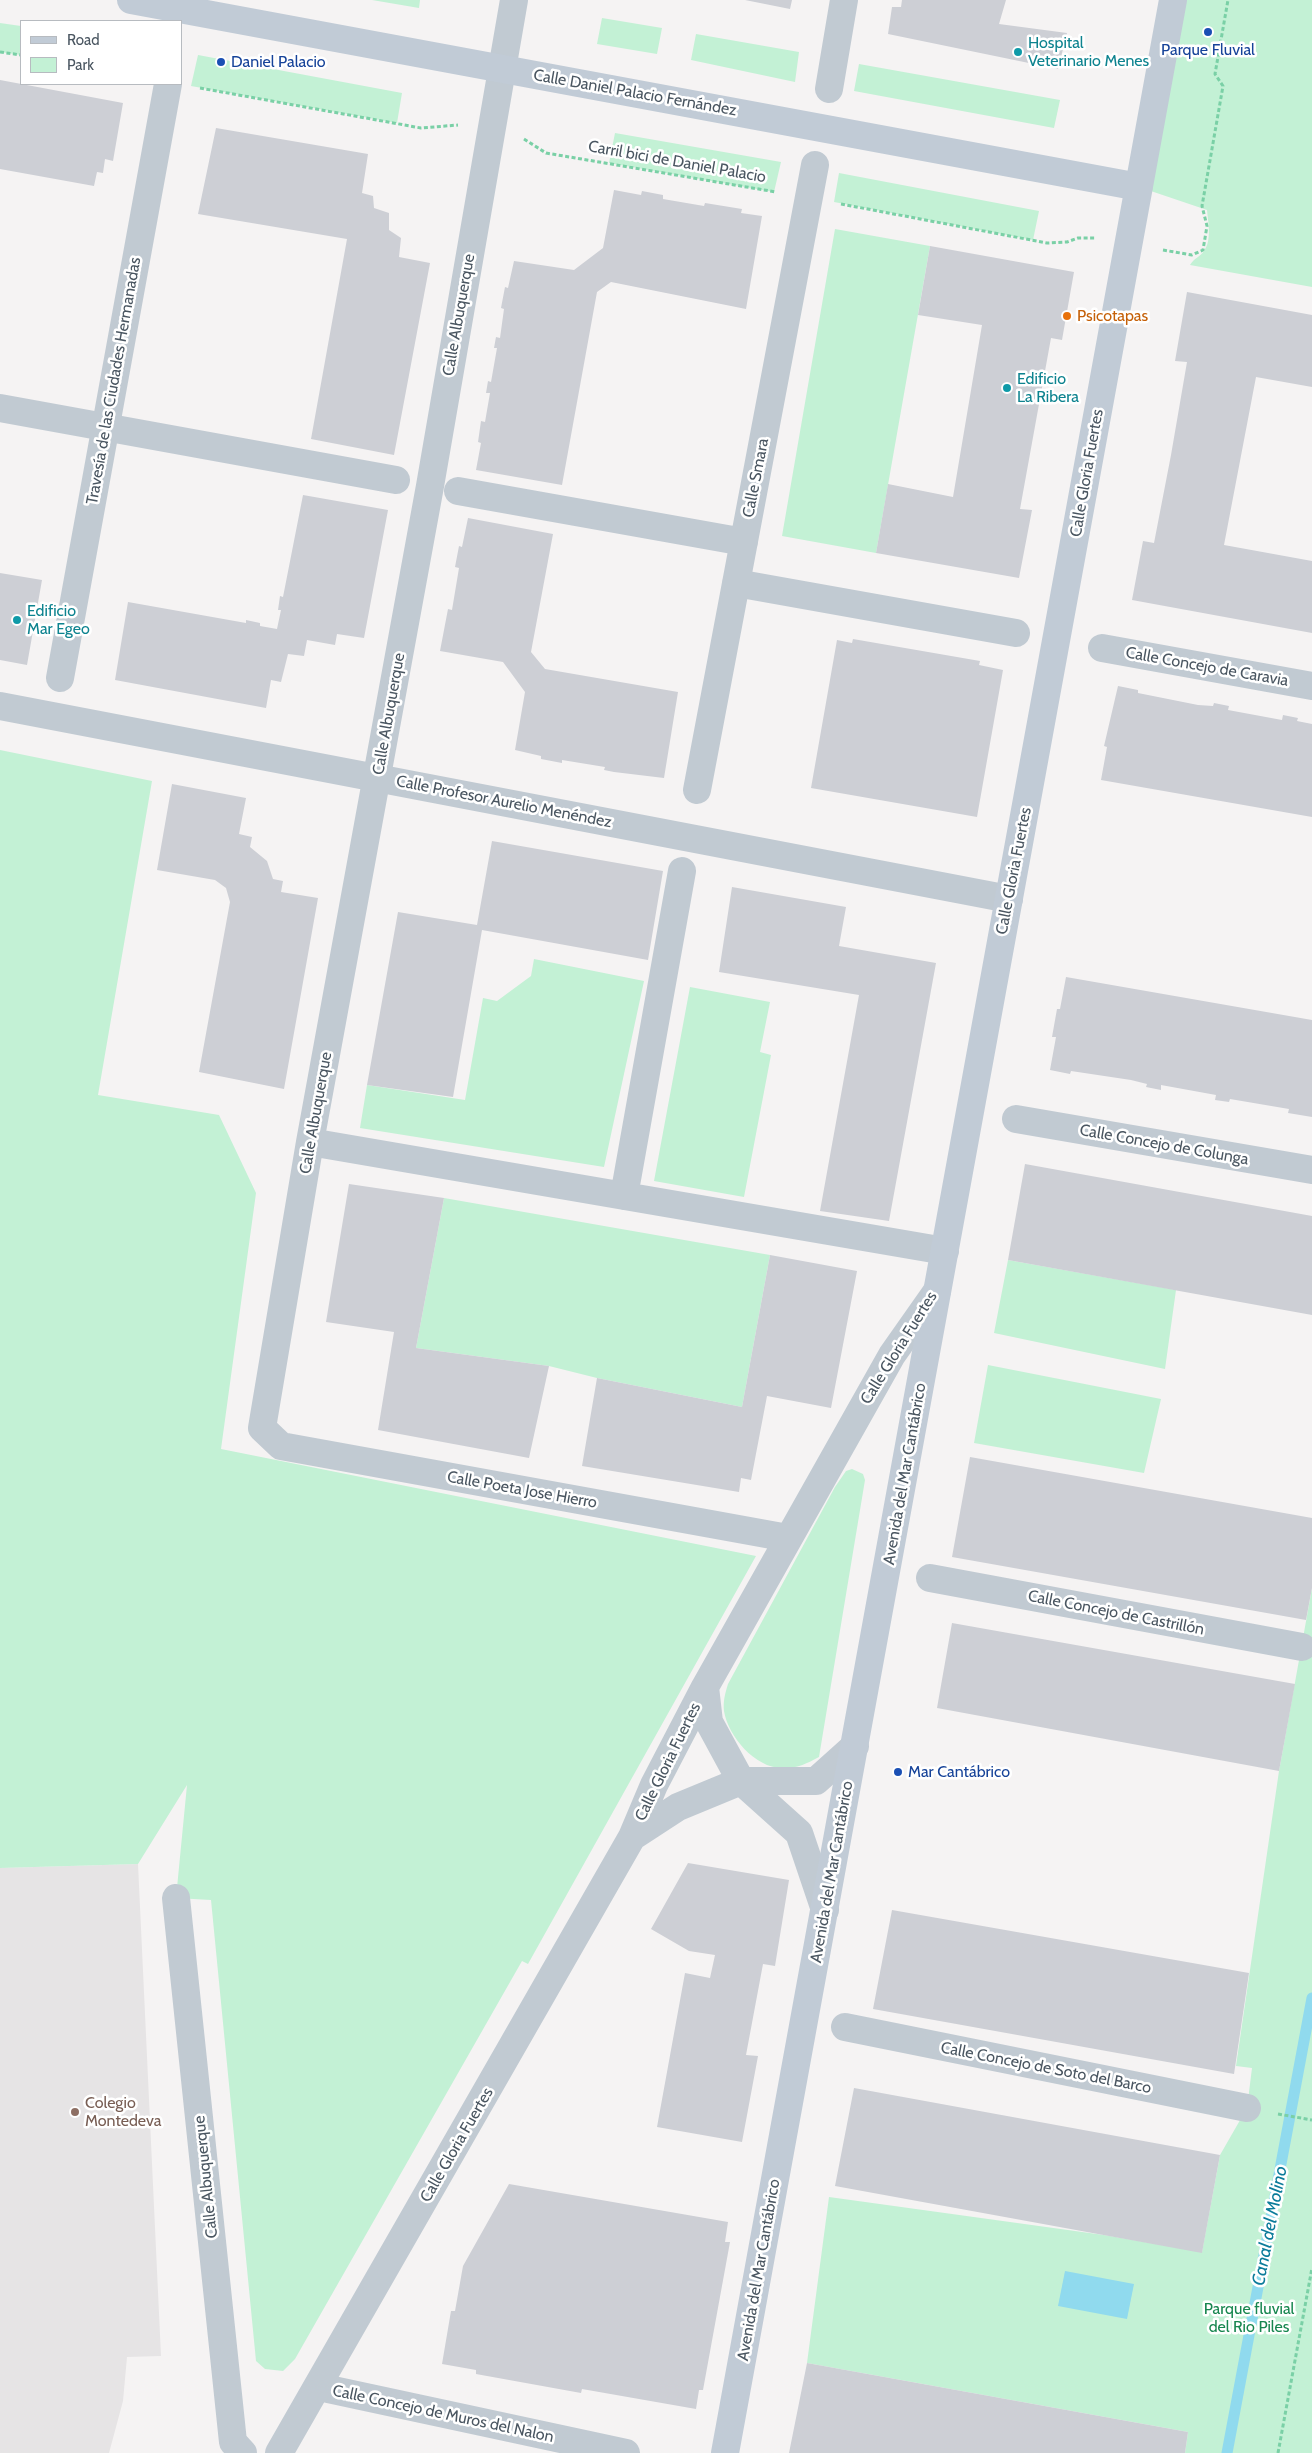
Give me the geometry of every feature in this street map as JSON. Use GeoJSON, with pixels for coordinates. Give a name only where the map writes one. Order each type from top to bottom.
{"type":"FeatureCollection","features":[{"type":"Feature","properties":{"kind":"street","name":"Calle Daniel Palacio Fernández"},"geometry":{"type":"LineString","coordinates":[[131,0],[1139,187]]}},
{"type":"Feature","properties":{"kind":"street","name":"Calle Albuquerque"},"geometry":{"type":"LineString","coordinates":[[262,1428],[310,1142],[430,486],[514,0]]}},
{"type":"Feature","properties":{"kind":"street"},"geometry":{"type":"LineString","coordinates":[[829,89],[844,0]]}},
{"type":"Feature","properties":{"kind":"street","name":"Calle Gloria Fuertes"},"geometry":{"type":"LineString","coordinates":[[279,2453],[319,2387],[632,1837],[654,1785],[705,1687],[788,1538],[892,1355],[937,1290],[1173,0]]}},
{"type":"Feature","properties":{"kind":"street","name":"Travesía de las Ciudades Hermanadas"},"geometry":{"type":"LineString","coordinates":[[60,678],[105,427],[180,85]]}},
{"type":"Feature","properties":{"kind":"street","name":"Calle Smara"},"geometry":{"type":"LineString","coordinates":[[697,790],[815,165]]}},
{"type":"Feature","properties":{"kind":"street"},"geometry":{"type":"LineString","coordinates":[[0,408],[396,480]]}},
{"type":"Feature","properties":{"kind":"street"},"geometry":{"type":"LineString","coordinates":[[458,491],[744,542]]}},
{"type":"Feature","properties":{"kind":"street"},"geometry":{"type":"LineString","coordinates":[[736,583],[1016,633]]}},
{"type":"Feature","properties":{"kind":"street","name":"Calle Concejo de Caravia"},"geometry":{"type":"LineString","coordinates":[[1102,648],[1312,686]]}},
{"type":"Feature","properties":{"kind":"street","name":"Calle Profesor Aurelio Menéndez"},"geometry":{"type":"LineString","coordinates":[[0,706],[1009,898]]}},
{"type":"Feature","properties":{"kind":"street"},"geometry":{"type":"LineString","coordinates":[[624,1196],[682,871]]}},
{"type":"Feature","properties":{"kind":"street","name":"Calle Concejo de Colunga"},"geometry":{"type":"LineString","coordinates":[[1016,1119],[1312,1170]]}},
{"type":"Feature","properties":{"kind":"street"},"geometry":{"type":"LineString","coordinates":[[310,1142],[945,1251]]}},
{"type":"Feature","properties":{"kind":"street","name":"Avenida del Mar Cantábrico"},"geometry":{"type":"LineString","coordinates":[[725,2453],[937,1290]]}},
{"type":"Feature","properties":{"kind":"street","name":"Calle Poeta Jose Hierro"},"geometry":{"type":"LineString","coordinates":[[262,1428],[281,1446],[788,1538]]}},
{"type":"Feature","properties":{"kind":"street","name":"Calle Concejo de Castrillón"},"geometry":{"type":"LineString","coordinates":[[930,1578],[1302,1647]]}},
{"type":"Feature","properties":{"kind":"street","name":"Calle Gloria Fuertes"},"geometry":{"type":"LineString","coordinates":[[705,1687],[709,1722],[742,1781],[799,1833],[825,1910]]}},
{"type":"Feature","properties":{"kind":"street","name":"Calle Gloria Fuertes"},"geometry":{"type":"LineString","coordinates":[[632,1837],[678,1807],[742,1781],[816,1781],[855,1746]]}},
{"type":"Feature","properties":{"kind":"street","name":"Calle Albuquerque"},"geometry":{"type":"LineString","coordinates":[[176,1898],[233,2442],[243,2453]]}},
{"type":"Feature","properties":{"kind":"street","name":"Calle Concejo de Soto del Barco"},"geometry":{"type":"LineString","coordinates":[[845,2027],[1247,2108]]}},
{"type":"Feature","properties":{"kind":"street","name":"Calle Concejo de Muros del Nalon"},"geometry":{"type":"LineString","coordinates":[[319,2387],[626,2453]]}},
{"type":"Feature","properties":{"kind":"path","name":"Carril bici de Daniel Palacio"},"geometry":{"type":"LineString","coordinates":[[180,85],[421,128],[459,125],[515,133],[546,153],[809,198],[1047,243],[1067,242],[1092,237],[1192,255],[1202,250],[1206,237],[1207,226],[1202,206],[1223,86],[1215,74],[1228,0]]}},
{"type":"Feature","properties":{"kind":"path"},"geometry":{"type":"LineString","coordinates":[[0,52],[20,55]]}},
{"type":"Feature","properties":{"kind":"path"},"geometry":{"type":"LineString","coordinates":[[1276,2113],[1312,2120]]}},
{"type":"Feature","properties":{"kind":"path"},"geometry":{"type":"LineString","coordinates":[[1278,2453],[1312,2268]]}},
{"type":"Feature","properties":{"kind":"shaded area","name":"Colegio Montedeva"},"geometry":{"type":"Polygon","coordinates":[[[138,1864],[161,2356],[127,2357],[123,2401],[109,2453],[0,2453],[0,1868],[138,1864]]]}},
{"type":"Feature","properties":{"kind":"green space"},"geometry":{"type":"Polygon","coordinates":[[[372,0],[420,0],[419,8],[372,0]]]}},
{"type":"Feature","properties":{"kind":"green space"},"geometry":{"type":"Polygon","coordinates":[[[1173,0],[1312,0],[1312,287],[1190,265],[1202,253],[1208,242],[1207,210],[1139,187],[1173,0]]]}},
{"type":"Feature","properties":{"kind":"green space"},"geometry":{"type":"Polygon","coordinates":[[[602,18],[662,28],[657,54],[597,44],[602,18]]]}},
{"type":"Feature","properties":{"kind":"green space"},"geometry":{"type":"Polygon","coordinates":[[[0,23],[20,26],[20,55],[0,52],[0,23]]]}},
{"type":"Feature","properties":{"kind":"green space"},"geometry":{"type":"Polygon","coordinates":[[[696,34],[799,52],[795,82],[691,60],[696,34]]]}},
{"type":"Feature","properties":{"kind":"green space"},"geometry":{"type":"Polygon","coordinates":[[[198,55],[402,93],[397,123],[191,86],[198,55]]]}},
{"type":"Feature","properties":{"kind":"green space"},"geometry":{"type":"Polygon","coordinates":[[[859,64],[1060,100],[1054,128],[854,91],[859,64]]]}},
{"type":"Feature","properties":{"kind":"green space"},"geometry":{"type":"Polygon","coordinates":[[[615,133],[781,162],[774,192],[609,163],[615,133]]]}},
{"type":"Feature","properties":{"kind":"green space"},"geometry":{"type":"Polygon","coordinates":[[[839,173],[1039,211],[1033,240],[834,202],[839,173]]]}},
{"type":"Feature","properties":{"kind":"green space"},"geometry":{"type":"Polygon","coordinates":[[[835,229],[930,246],[876,553],[782,536],[835,229]]]}},
{"type":"Feature","properties":{"kind":"green space"},"geometry":{"type":"Polygon","coordinates":[[[0,750],[152,781],[98,1095],[219,1115],[256,1193],[221,1449],[756,1556],[528,1964],[522,1961],[295,2359],[283,2371],[265,2369],[256,2361],[211,1900],[176,1898],[187,1785],[138,1864],[0,1868],[0,750]]]}},
{"type":"Feature","properties":{"kind":"green space"},"geometry":{"type":"Polygon","coordinates":[[[534,959],[644,981],[604,1167],[360,1128],[367,1085],[465,1100],[483,998],[497,1001],[531,976],[534,959]]]}},
{"type":"Feature","properties":{"kind":"green space"},"geometry":{"type":"Polygon","coordinates":[[[690,987],[770,1002],[760,1052],[771,1055],[744,1197],[654,1181],[690,987]]]}},
{"type":"Feature","properties":{"kind":"green space"},"geometry":{"type":"Polygon","coordinates":[[[444,1198],[770,1255],[742,1407],[597,1378],[549,1366],[416,1348],[444,1198]]]}},
{"type":"Feature","properties":{"kind":"green space"},"geometry":{"type":"Polygon","coordinates":[[[1008,1260],[1176,1290],[1165,1369],[994,1333],[1008,1260]]]}},
{"type":"Feature","properties":{"kind":"green space"},"geometry":{"type":"Polygon","coordinates":[[[988,1365],[1161,1399],[1144,1473],[974,1443],[988,1365]]]}},
{"type":"Feature","properties":{"kind":"green space"},"geometry":{"type":"Polygon","coordinates":[[[852,1469],[863,1474],[865,1480],[819,1757],[796,1767],[772,1767],[753,1757],[737,1740],[724,1711],[726,1691],[728,1684],[835,1487],[846,1471],[852,1469]]]}},
{"type":"Feature","properties":{"kind":"green space","name":"Parque fluvial del Rio Piles"},"geometry":{"type":"Polygon","coordinates":[[[1312,1588],[1312,2453],[1185,2453],[1188,2432],[807,2363],[829,2197],[1104,2235],[1202,2252],[1220,2155],[1247,2108],[1252,2068],[1236,2066],[1279,1771],[1312,1588]]]}},
{"type":"Feature","properties":{"kind":"water"},"geometry":{"type":"Polygon","coordinates":[[[1065,2271],[1134,2284],[1127,2319],[1058,2306],[1065,2271]]]}},
{"type":"Feature","properties":{"kind":"building"},"geometry":{"type":"Polygon","coordinates":[[[745,0],[792,0],[790,9],[745,0]]]}},
{"type":"Feature","properties":{"kind":"building","name":"Hospital Veterinario Menes"},"geometry":{"type":"Polygon","coordinates":[[[902,0],[1006,0],[999,24],[1067,33],[1058,69],[888,34],[892,7],[901,7],[902,0]]]}},
{"type":"Feature","properties":{"kind":"building"},"geometry":{"type":"Polygon","coordinates":[[[0,80],[123,103],[113,161],[105,159],[103,173],[97,172],[94,186],[0,169],[0,80]]]}},
{"type":"Feature","properties":{"kind":"building"},"geometry":{"type":"Polygon","coordinates":[[[216,128],[368,154],[362,193],[373,196],[374,208],[389,213],[389,230],[401,238],[399,257],[430,263],[394,455],[311,439],[347,239],[198,214],[216,128]]]}},
{"type":"Feature","properties":{"kind":"building"},"geometry":{"type":"Polygon","coordinates":[[[614,190],[641,195],[642,191],[663,195],[663,199],[704,206],[705,203],[742,209],[741,213],[762,216],[746,309],[611,282],[597,292],[562,485],[476,470],[481,443],[478,442],[481,421],[485,422],[490,393],[486,393],[488,381],[491,382],[497,348],[494,348],[496,337],[500,338],[504,309],[501,308],[505,287],[508,288],[514,261],[574,270],[603,248],[614,190]]]}},
{"type":"Feature","properties":{"kind":"building","name":"Edificio La Ribera"},"geometry":{"type":"Polygon","coordinates":[[[930,246],[1074,272],[1062,340],[1051,338],[1020,509],[1032,510],[1019,578],[876,553],[888,484],[953,497],[982,325],[918,315],[930,246]]]}},
{"type":"Feature","properties":{"kind":"building"},"geometry":{"type":"Polygon","coordinates":[[[1187,292],[1312,315],[1312,387],[1256,377],[1224,545],[1312,561],[1312,633],[1132,600],[1143,541],[1154,543],[1171,455],[1187,362],[1175,361],[1187,292]]]}},
{"type":"Feature","properties":{"kind":"building"},"geometry":{"type":"Polygon","coordinates":[[[303,495],[388,510],[364,638],[337,634],[335,645],[307,640],[304,656],[288,654],[281,682],[271,680],[266,708],[115,680],[128,602],[246,623],[246,620],[260,623],[260,626],[277,629],[281,610],[278,610],[280,596],[283,597],[303,495]]]}},
{"type":"Feature","properties":{"kind":"building"},"geometry":{"type":"Polygon","coordinates":[[[468,518],[553,534],[531,652],[545,669],[678,692],[664,778],[614,772],[604,770],[605,767],[562,760],[562,763],[541,759],[541,756],[515,750],[525,692],[503,662],[440,651],[448,609],[452,610],[459,568],[455,567],[459,546],[462,547],[468,518]]]}},
{"type":"Feature","properties":{"kind":"building","name":"Edificio Mar Egeo"},"geometry":{"type":"Polygon","coordinates":[[[0,573],[42,580],[27,665],[0,660],[0,573]]]}},
{"type":"Feature","properties":{"kind":"building"},"geometry":{"type":"Polygon","coordinates":[[[853,639],[980,661],[979,665],[1003,670],[977,817],[811,788],[837,640],[852,643],[853,639]]]}},
{"type":"Feature","properties":{"kind":"building"},"geometry":{"type":"Polygon","coordinates":[[[1118,686],[1138,690],[1138,693],[1198,705],[1213,706],[1214,703],[1229,706],[1228,710],[1282,720],[1283,715],[1298,718],[1297,721],[1312,724],[1312,817],[1101,780],[1107,747],[1104,746],[1118,686]]]}},
{"type":"Feature","properties":{"kind":"building"},"geometry":{"type":"Polygon","coordinates":[[[172,784],[246,798],[239,834],[252,837],[250,847],[267,861],[273,879],[283,881],[281,892],[318,898],[284,1089],[199,1072],[230,902],[226,888],[215,880],[157,870],[172,784]]]}},
{"type":"Feature","properties":{"kind":"building"},"geometry":{"type":"Polygon","coordinates":[[[492,841],[663,871],[648,960],[482,930],[453,1097],[367,1085],[398,912],[477,925],[492,841]]]}},
{"type":"Feature","properties":{"kind":"building"},"geometry":{"type":"Polygon","coordinates":[[[732,887],[846,907],[839,946],[936,963],[889,1221],[820,1211],[859,995],[719,972],[732,887]]]}},
{"type":"Feature","properties":{"kind":"building"},"geometry":{"type":"Polygon","coordinates":[[[1066,977],[1312,1020],[1312,1117],[1288,1113],[1289,1109],[1230,1099],[1229,1102],[1215,1100],[1216,1095],[1161,1085],[1161,1090],[1146,1087],[1147,1084],[1131,1080],[1071,1071],[1070,1074],[1050,1070],[1056,1037],[1052,1037],[1066,977]]]}},
{"type":"Feature","properties":{"kind":"building"},"geometry":{"type":"Polygon","coordinates":[[[1025,1164],[1312,1216],[1312,1315],[1008,1260],[1025,1164]]]}},
{"type":"Feature","properties":{"kind":"building"},"geometry":{"type":"Polygon","coordinates":[[[349,1184],[444,1198],[416,1348],[549,1366],[529,1458],[378,1430],[394,1332],[326,1322],[349,1184]]]}},
{"type":"Feature","properties":{"kind":"building"},"geometry":{"type":"Polygon","coordinates":[[[770,1255],[857,1271],[831,1408],[767,1396],[751,1480],[741,1478],[739,1492],[582,1466],[597,1378],[742,1407],[770,1255]]]}},
{"type":"Feature","properties":{"kind":"building"},"geometry":{"type":"Polygon","coordinates":[[[970,1457],[1312,1518],[1312,1588],[1306,1620],[952,1557],[970,1457]]]}},
{"type":"Feature","properties":{"kind":"building"},"geometry":{"type":"Polygon","coordinates":[[[952,1623],[1295,1684],[1279,1771],[937,1708],[952,1623]]]}},
{"type":"Feature","properties":{"kind":"building"},"geometry":{"type":"Polygon","coordinates":[[[688,1863],[789,1880],[775,1966],[763,1964],[746,2055],[758,2056],[742,2142],[657,2127],[685,1973],[710,1978],[715,1955],[689,1951],[651,1929],[688,1863]]]}},
{"type":"Feature","properties":{"kind":"building"},"geometry":{"type":"Polygon","coordinates":[[[892,1910],[1249,1973],[1234,2074],[873,2009],[892,1910]]]}},
{"type":"Feature","properties":{"kind":"building"},"geometry":{"type":"Polygon","coordinates":[[[854,2088],[1220,2155],[1202,2253],[835,2186],[854,2088]]]}},
{"type":"Feature","properties":{"kind":"building"},"geometry":{"type":"Polygon","coordinates":[[[509,2184],[728,2222],[725,2242],[730,2242],[703,2390],[699,2390],[696,2409],[582,2389],[581,2393],[476,2374],[476,2370],[442,2364],[451,2311],[455,2311],[463,2266],[509,2184]]]}},
{"type":"Feature","properties":{"kind":"building"},"geometry":{"type":"Polygon","coordinates":[[[807,2363],[1188,2432],[1185,2453],[789,2453],[807,2363]]]}},
{"type":"Feature","properties":{"kind":"waterway","name":"Canal del Molino"},"geometry":{"type":"LineString","coordinates":[[1227,2453],[1312,1998]]}},
{"type":"Feature","properties":{"kind":"place","name":"Parque Fluvial"},"geometry":{"type":"Point","coordinates":[1208,32]}},
{"type":"Feature","properties":{"kind":"place","name":"Hospital Veterinario Menes"},"geometry":{"type":"Point","coordinates":[1018,52]}},
{"type":"Feature","properties":{"kind":"place","name":"Daniel Palacio"},"geometry":{"type":"Point","coordinates":[221,62]}},
{"type":"Feature","properties":{"kind":"place","name":"Psicotapas"},"geometry":{"type":"Point","coordinates":[1067,316]}},
{"type":"Feature","properties":{"kind":"place","name":"Edificio La Ribera"},"geometry":{"type":"Point","coordinates":[1007,388]}},
{"type":"Feature","properties":{"kind":"place","name":"Edificio Mar Egeo"},"geometry":{"type":"Point","coordinates":[17,620]}},
{"type":"Feature","properties":{"kind":"place","name":"Mar Cantábrico"},"geometry":{"type":"Point","coordinates":[898,1772]}},
{"type":"Feature","properties":{"kind":"place","name":"Colegio Montedeva"},"geometry":{"type":"Point","coordinates":[75,2112]}}]}
